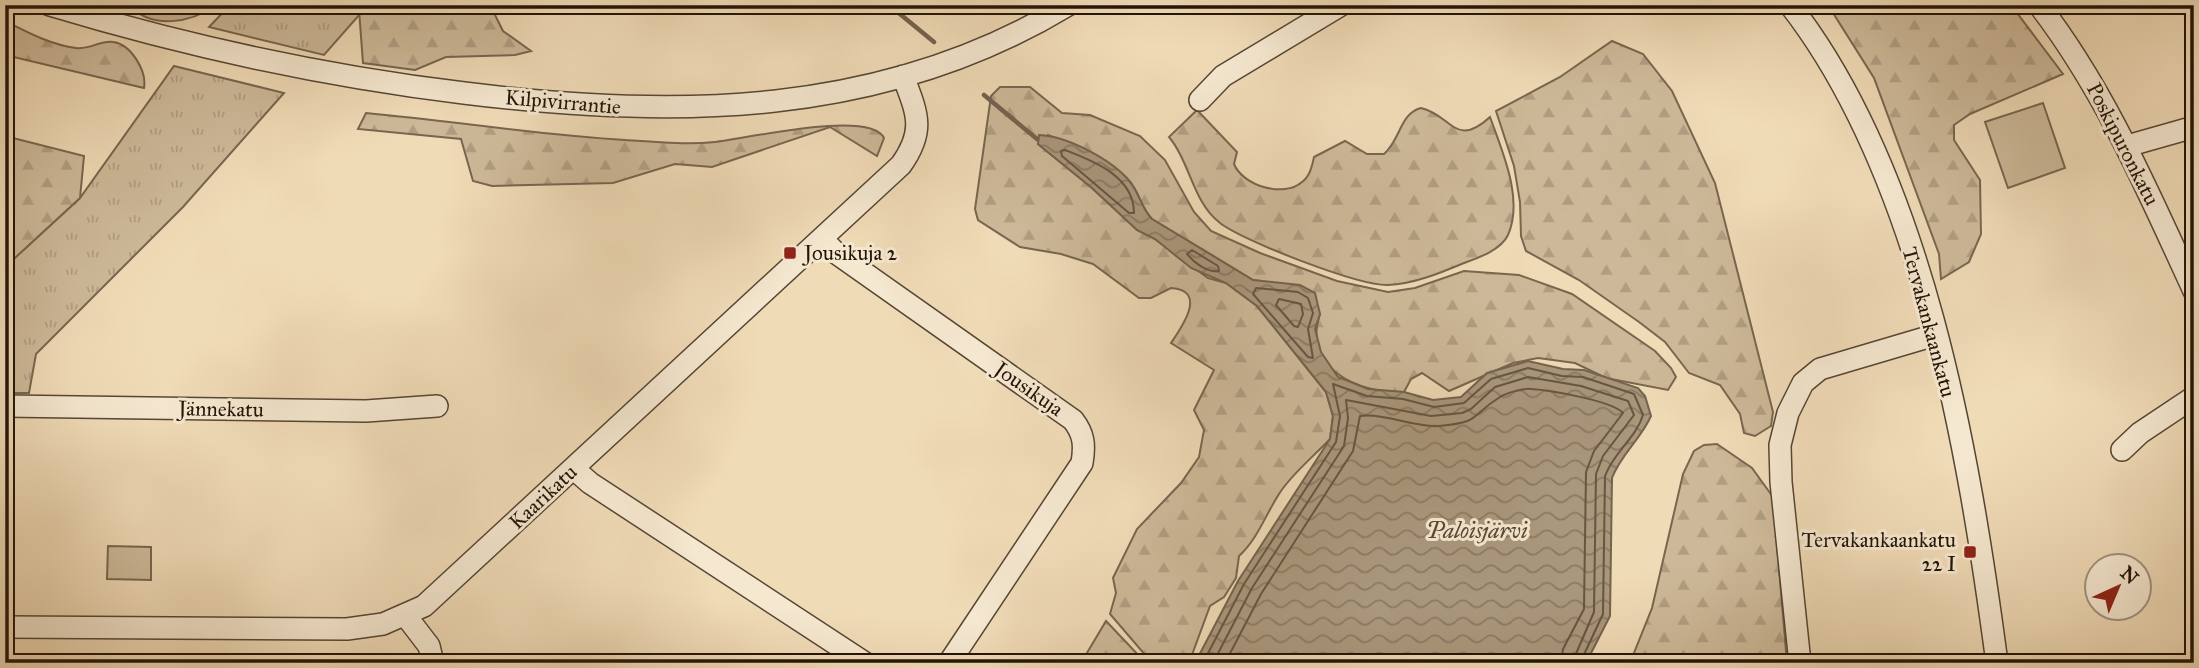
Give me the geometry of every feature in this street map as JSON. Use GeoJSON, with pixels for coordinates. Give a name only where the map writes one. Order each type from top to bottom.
{"type":"FeatureCollection","features":[{"type":"Feature","properties":{"kind":"street","name":"Kilpivirrantie"},"geometry":{"type":"LineString","coordinates":[[50,5],[254,58],[420,88],[527,101],[652,109],[711,108],[827,95],[903,76],[998,42],[1068,5]]}},
{"type":"Feature","properties":{"kind":"street"},"geometry":{"type":"LineString","coordinates":[[1200,100],[1223,76],[1341,5]]}},
{"type":"Feature","properties":{"kind":"street","name":"Tervakankaankatu"},"geometry":{"type":"LineString","coordinates":[[1790,5],[1836,70],[1859,115],[1920,273],[1936,335],[1981,547],[1997,663]]}},
{"type":"Feature","properties":{"kind":"street","name":"Poskipuronkatu"},"geometry":{"type":"LineString","coordinates":[[2039,5],[2076,55],[2127,146],[2194,291]]}},
{"type":"Feature","properties":{"kind":"street","name":"Kaarikatu"},"geometry":{"type":"LineString","coordinates":[[5,626],[327,629],[383,624],[406,615],[434,598],[891,176],[914,144],[917,116],[903,76]]}},
{"type":"Feature","properties":{"kind":"street"},"geometry":{"type":"LineString","coordinates":[[2127,146],[2194,127]]}},
{"type":"Feature","properties":{"kind":"street","name":"Jousikuja"},"geometry":{"type":"LineString","coordinates":[[822,239],[836,253],[1073,420],[1081,430],[1084,447],[1082,463],[949,663]]}},
{"type":"Feature","properties":{"kind":"street"},"geometry":{"type":"LineString","coordinates":[[1800,663],[1781,482],[1780,445],[1788,413],[1803,383],[1820,369],[1936,335]]}},
{"type":"Feature","properties":{"kind":"street"},"geometry":{"type":"LineString","coordinates":[[2122,450],[2140,433],[2194,397]]}},
{"type":"Feature","properties":{"kind":"street","name":"Jännekatu"},"geometry":{"type":"LineString","coordinates":[[5,406],[366,411],[437,406]]}},
{"type":"Feature","properties":{"kind":"street"},"geometry":{"type":"LineString","coordinates":[[574,469],[590,483],[710,564],[865,663]]}},
{"type":"Feature","properties":{"kind":"street"},"geometry":{"type":"LineString","coordinates":[[406,615],[429,646],[433,663]]}},
{"type":"Feature","properties":{"kind":"green space"},"geometry":{"type":"Polygon","coordinates":[[[129,5],[216,5],[184,20],[160,21],[138,13],[129,5]]]}},
{"type":"Feature","properties":{"kind":"green space"},"geometry":{"type":"Polygon","coordinates":[[[230,5],[368,5],[324,55],[209,27],[230,5]]]}},
{"type":"Feature","properties":{"kind":"green space"},"geometry":{"type":"Polygon","coordinates":[[[364,5],[490,5],[503,31],[531,51],[515,55],[446,57],[415,70],[363,63],[359,10],[364,5]]]}},
{"type":"Feature","properties":{"kind":"green space"},"geometry":{"type":"Polygon","coordinates":[[[1828,5],[2011,5],[2063,74],[1970,114],[1954,125],[1954,140],[1980,180],[1981,234],[1969,262],[1941,279],[1939,254],[1874,78],[1828,5]]]}},
{"type":"Feature","properties":{"kind":"green space"},"geometry":{"type":"Polygon","coordinates":[[[5,21],[39,38],[67,46],[81,48],[108,42],[120,44],[136,59],[143,74],[144,88],[5,55],[5,21]]]}},
{"type":"Feature","properties":{"kind":"green space"},"geometry":{"type":"Polygon","coordinates":[[[1612,41],[1643,54],[1672,91],[1715,183],[1773,412],[1771,426],[1755,436],[1744,433],[1740,414],[1720,385],[1689,373],[1665,342],[1639,322],[1579,280],[1526,251],[1521,236],[1520,202],[1514,166],[1496,111],[1560,77],[1612,41]]]}},
{"type":"Feature","properties":{"kind":"green space"},"geometry":{"type":"Polygon","coordinates":[[[174,66],[284,93],[183,207],[36,354],[29,393],[5,393],[5,267],[80,198],[174,66]]]}},
{"type":"Feature","properties":{"kind":"green space"},"geometry":{"type":"Polygon","coordinates":[[[1000,87],[1030,87],[1062,113],[1090,115],[1140,136],[1165,160],[1194,212],[1211,231],[1260,253],[1337,281],[1388,292],[1415,288],[1464,271],[1519,275],[1572,294],[1655,351],[1676,377],[1668,390],[1606,378],[1575,363],[1538,358],[1513,363],[1449,391],[1422,373],[1411,379],[1404,392],[1369,388],[1352,382],[1338,374],[1327,363],[1319,349],[1317,333],[1320,314],[1274,283],[1253,280],[1152,219],[1133,186],[1117,170],[1107,162],[1048,135],[1038,144],[1092,188],[1137,230],[1155,239],[1208,278],[1226,283],[1257,306],[1326,392],[1333,416],[1330,439],[1286,484],[1251,542],[1239,556],[1236,578],[1224,597],[1210,606],[1189,663],[1081,663],[1106,621],[1141,658],[1147,657],[1110,614],[1116,593],[1113,578],[1137,529],[1181,483],[1199,457],[1204,430],[1194,410],[1214,370],[1171,343],[1189,310],[1188,295],[1182,290],[1171,288],[1151,298],[1139,298],[1093,264],[1061,254],[1020,247],[978,220],[975,209],[991,96],[1000,87]]]}},
{"type":"Feature","properties":{"kind":"green space"},"geometry":{"type":"Polygon","coordinates":[[[2043,103],[2065,168],[2008,188],[1985,122],[2043,103]]]}},
{"type":"Feature","properties":{"kind":"green space"},"geometry":{"type":"Polygon","coordinates":[[[1421,108],[1461,130],[1478,126],[1490,117],[1510,175],[1514,206],[1508,235],[1489,253],[1436,274],[1398,284],[1373,283],[1328,271],[1252,240],[1220,223],[1204,205],[1169,137],[1197,110],[1237,152],[1234,164],[1239,172],[1255,184],[1285,189],[1305,180],[1314,157],[1345,141],[1367,154],[1384,154],[1394,142],[1404,121],[1421,108]]]}},
{"type":"Feature","properties":{"kind":"green space"},"geometry":{"type":"Polygon","coordinates":[[[366,113],[560,135],[670,143],[715,142],[832,126],[856,126],[874,130],[884,138],[877,156],[830,127],[712,167],[675,164],[613,183],[492,186],[473,181],[461,139],[358,129],[366,113]]]}},
{"type":"Feature","properties":{"kind":"green space"},"geometry":{"type":"Polygon","coordinates":[[[5,136],[84,156],[80,198],[5,267],[5,136]]]}},
{"type":"Feature","properties":{"kind":"green space"},"geometry":{"type":"Polygon","coordinates":[[[1717,444],[1752,468],[1773,497],[1787,663],[1630,663],[1652,608],[1683,474],[1694,451],[1704,445],[1717,444]]]}},
{"type":"Feature","properties":{"kind":"green space"},"geometry":{"type":"Polygon","coordinates":[[[108,546],[151,547],[151,580],[107,579],[108,546]]]}},
{"type":"Feature","properties":{"kind":"green space"},"geometry":{"type":"Polygon","coordinates":[[[214,659],[214,663],[88,663],[88,661],[214,659]]]}},
{"type":"Feature","properties":{"kind":"water","name":"Paloisjärvi"},"geometry":{"type":"Polygon","coordinates":[[[1039,135],[1076,145],[1113,166],[1130,182],[1152,219],[1253,280],[1300,285],[1315,293],[1320,314],[1315,329],[1321,352],[1338,377],[1368,389],[1404,392],[1433,400],[1461,397],[1487,373],[1528,361],[1563,369],[1584,370],[1638,388],[1645,396],[1651,416],[1620,461],[1612,478],[1610,616],[1586,663],[1195,663],[1238,581],[1330,439],[1333,416],[1326,392],[1257,306],[1226,283],[1191,268],[1155,239],[1137,230],[1092,188],[1038,144],[1039,135]]]}},
{"type":"Feature","properties":{"kind":"waterway"},"geometry":{"type":"LineString","coordinates":[[889,5],[934,42]]}},
{"type":"Feature","properties":{"kind":"waterway"},"geometry":{"type":"LineString","coordinates":[[984,95],[1037,139]]}},
{"type":"Feature","properties":{"kind":"place","name":"Jousikuja 2"},"geometry":{"type":"Point","coordinates":[790,253]}},
{"type":"Feature","properties":{"kind":"place","name":"Tervakankaankatu 22 I"},"geometry":{"type":"Point","coordinates":[1970,552]}}]}
